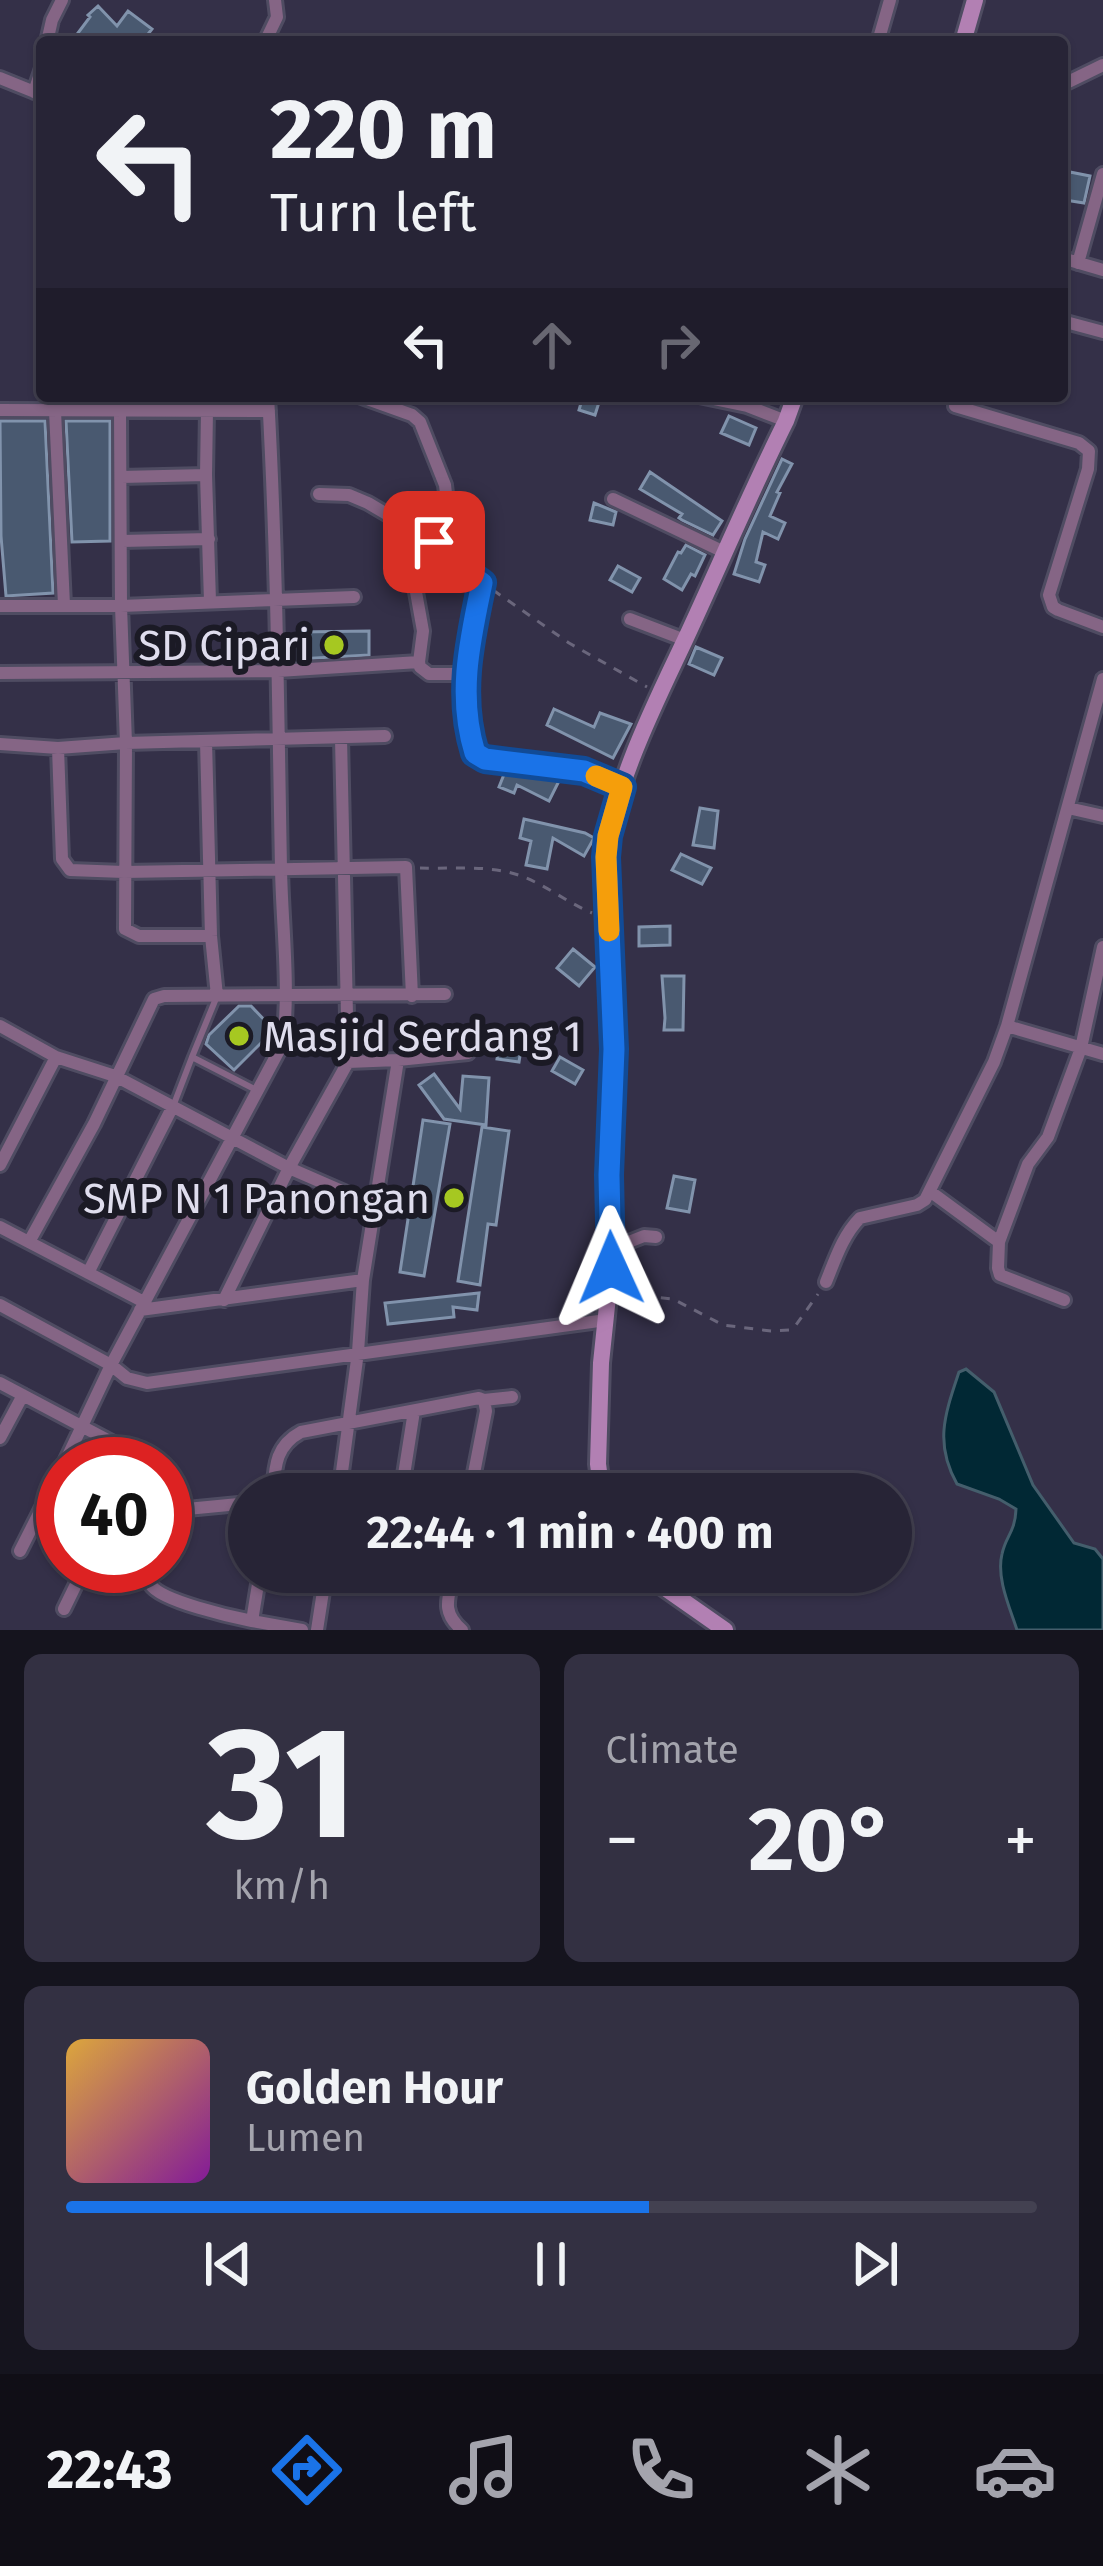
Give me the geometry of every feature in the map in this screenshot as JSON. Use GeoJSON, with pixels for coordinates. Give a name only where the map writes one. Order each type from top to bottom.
{"type":"FeatureCollection","features":[{"type":"Feature","properties":{"kind":"street"},"geometry":{"type":"LineString","coordinates":[[48,36],[62,0]]}},
{"type":"Feature","properties":{"kind":"street"},"geometry":{"type":"LineString","coordinates":[[268,36],[277,17],[275,0]]}},
{"type":"Feature","properties":{"kind":"street"},"geometry":{"type":"LineString","coordinates":[[880,35],[890,0]]}},
{"type":"Feature","properties":{"kind":"street"},"geometry":{"type":"LineString","coordinates":[[965,36],[975,0]]}},
{"type":"Feature","properties":{"kind":"street"},"geometry":{"type":"LineString","coordinates":[[1068,82],[1103,65]]}},
{"type":"Feature","properties":{"kind":"street"},"geometry":{"type":"LineString","coordinates":[[0,78],[36,92]]}},
{"type":"Feature","properties":{"kind":"street"},"geometry":{"type":"LineString","coordinates":[[1078,263],[1103,174]]}},
{"type":"Feature","properties":{"kind":"street"},"geometry":{"type":"LineString","coordinates":[[1068,260],[1103,270]]}},
{"type":"Feature","properties":{"kind":"street"},"geometry":{"type":"LineString","coordinates":[[1068,323],[1103,332]]}},
{"type":"Feature","properties":{"kind":"street"},"geometry":{"type":"LineString","coordinates":[[376,402],[420,422],[445,484],[447,502],[416,592],[423,616],[420,667],[429,674],[465,674]]}},
{"type":"Feature","properties":{"kind":"street"},"geometry":{"type":"LineString","coordinates":[[728,402],[786,421]]}},
{"type":"Feature","properties":{"kind":"street"},"geometry":{"type":"LineString","coordinates":[[599,1473],[602,1363],[610,1292],[614,1049],[608,836],[622,787],[660,694],[793,402]]}},
{"type":"Feature","properties":{"kind":"street"},"geometry":{"type":"LineString","coordinates":[[0,410],[207,410],[269,404],[281,741],[283,1043],[77,1437]]}},
{"type":"Feature","properties":{"kind":"street"},"geometry":{"type":"LineString","coordinates":[[955,406],[1065,438],[1089,451],[1088,469],[1048,595],[1058,610],[1103,628]]}},
{"type":"Feature","properties":{"kind":"street"},"geometry":{"type":"LineString","coordinates":[[207,410],[210,601]]}},
{"type":"Feature","properties":{"kind":"street"},"geometry":{"type":"LineString","coordinates":[[55,411],[64,604]]}},
{"type":"Feature","properties":{"kind":"street"},"geometry":{"type":"LineString","coordinates":[[120,411],[124,925],[140,936],[211,936]]}},
{"type":"Feature","properties":{"kind":"street"},"geometry":{"type":"LineString","coordinates":[[121,477],[206,475]]}},
{"type":"Feature","properties":{"kind":"street"},"geometry":{"type":"LineString","coordinates":[[319,494],[349,495],[368,503],[482,583],[465,674],[475,753],[485,759],[584,771],[622,787]]}},
{"type":"Feature","properties":{"kind":"street"},"geometry":{"type":"LineString","coordinates":[[613,499],[724,552]]}},
{"type":"Feature","properties":{"kind":"street"},"geometry":{"type":"LineString","coordinates":[[122,541],[208,539]]}},
{"type":"Feature","properties":{"kind":"street"},"geometry":{"type":"LineString","coordinates":[[0,606],[354,597]]}},
{"type":"Feature","properties":{"kind":"street"},"geometry":{"type":"LineString","coordinates":[[630,619],[685,640]]}},
{"type":"Feature","properties":{"kind":"street"},"geometry":{"type":"LineString","coordinates":[[0,673],[278,670],[419,662]]}},
{"type":"Feature","properties":{"kind":"street"},"geometry":{"type":"LineString","coordinates":[[826,1282],[854,1224],[868,1216],[917,1205],[931,1192],[994,1062],[1103,679]]}},
{"type":"Feature","properties":{"kind":"street"},"geometry":{"type":"LineString","coordinates":[[0,744],[58,748],[385,736]]}},
{"type":"Feature","properties":{"kind":"street"},"geometry":{"type":"LineString","coordinates":[[224,1300],[348,1062],[341,738]]}},
{"type":"Feature","properties":{"kind":"street"},"geometry":{"type":"LineString","coordinates":[[206,741],[211,936],[218,996]]}},
{"type":"Feature","properties":{"kind":"street"},"geometry":{"type":"LineString","coordinates":[[58,748],[63,864],[76,871],[406,867],[412,996]]}},
{"type":"Feature","properties":{"kind":"street"},"geometry":{"type":"LineString","coordinates":[[1068,808],[1103,816]]}},
{"type":"Feature","properties":{"kind":"street"},"geometry":{"type":"LineString","coordinates":[[1064,1300],[1000,1275],[999,1242],[1028,1164],[1048,1137],[1081,1048],[1103,947]]}},
{"type":"Feature","properties":{"kind":"street"},"geometry":{"type":"LineString","coordinates":[[29,1242],[94,1124],[154,999],[446,994]]}},
{"type":"Feature","properties":{"kind":"street"},"geometry":{"type":"LineString","coordinates":[[0,1026],[56,1057],[116,1076],[289,1168],[375,1203]]}},
{"type":"Feature","properties":{"kind":"street"},"geometry":{"type":"LineString","coordinates":[[1007,1026],[1103,1054]]}},
{"type":"Feature","properties":{"kind":"street"},"geometry":{"type":"LineString","coordinates":[[348,1062],[468,1053]]}},
{"type":"Feature","properties":{"kind":"street"},"geometry":{"type":"LineString","coordinates":[[0,1165],[56,1057]]}},
{"type":"Feature","properties":{"kind":"street"},"geometry":{"type":"LineString","coordinates":[[342,1473],[363,1280],[398,1060]]}},
{"type":"Feature","properties":{"kind":"street"},"geometry":{"type":"LineString","coordinates":[[88,1273],[173,1106]]}},
{"type":"Feature","properties":{"kind":"street"},"geometry":{"type":"LineString","coordinates":[[931,1192],[999,1242]]}},
{"type":"Feature","properties":{"kind":"street"},"geometry":{"type":"LineString","coordinates":[[0,1227],[142,1305],[224,1300],[363,1280]]}},
{"type":"Feature","properties":{"kind":"street"},"geometry":{"type":"LineString","coordinates":[[611,1249],[644,1236],[656,1237]]}},
{"type":"Feature","properties":{"kind":"street"},"geometry":{"type":"LineString","coordinates":[[0,1305],[128,1378],[157,1383],[606,1321]]}},
{"type":"Feature","properties":{"kind":"street"},"geometry":{"type":"LineString","coordinates":[[0,1384],[98,1437]]}},
{"type":"Feature","properties":{"kind":"street"},"geometry":{"type":"LineString","coordinates":[[0,1438],[23,1395]]}},
{"type":"Feature","properties":{"kind":"street"},"geometry":{"type":"LineString","coordinates":[[274,1473],[285,1443],[301,1432],[471,1399],[512,1397]]}},
{"type":"Feature","properties":{"kind":"street"},"geometry":{"type":"LineString","coordinates":[[474,1473],[484,1400]]}},
{"type":"Feature","properties":{"kind":"street"},"geometry":{"type":"LineString","coordinates":[[404,1473],[414,1411]]}},
{"type":"Feature","properties":{"kind":"street"},"geometry":{"type":"LineString","coordinates":[[192,1509],[228,1505]]}},
{"type":"Feature","properties":{"kind":"street"},"geometry":{"type":"LineString","coordinates":[[20,1552],[36,1520]]}},
{"type":"Feature","properties":{"kind":"street"},"geometry":{"type":"LineString","coordinates":[[64,1609],[72,1593]]}},
{"type":"Feature","properties":{"kind":"street"},"geometry":{"type":"LineString","coordinates":[[166,1593],[198,1607],[302,1630]]}},
{"type":"Feature","properties":{"kind":"street"},"geometry":{"type":"LineString","coordinates":[[252,1621],[257,1593]]}},
{"type":"Feature","properties":{"kind":"street"},"geometry":{"type":"LineString","coordinates":[[317,1630],[323,1593]]}},
{"type":"Feature","properties":{"kind":"street"},"geometry":{"type":"LineString","coordinates":[[450,1593],[447,1609],[462,1630]]}},
{"type":"Feature","properties":{"kind":"street"},"geometry":{"type":"LineString","coordinates":[[672,1593],[725,1630]]}},
{"type":"Feature","properties":{"kind":"lane"},"geometry":{"type":"LineString","coordinates":[[173,1106],[218,996]]}},
{"type":"Feature","properties":{"kind":"lane"},"geometry":{"type":"LineString","coordinates":[[192,1057],[258,1091]]}},
{"type":"Feature","properties":{"kind":"path"},"geometry":{"type":"LineString","coordinates":[[482,583],[568,643],[660,694]]}},
{"type":"Feature","properties":{"kind":"path"},"geometry":{"type":"LineString","coordinates":[[406,867],[517,874],[569,904],[609,919]]}},
{"type":"Feature","properties":{"kind":"path"},"geometry":{"type":"LineString","coordinates":[[610,1292],[673,1299],[723,1325],[771,1331],[796,1325],[826,1282]]}},
{"type":"Feature","properties":{"kind":"water"},"geometry":{"type":"Polygon","coordinates":[[[966,1369],[994,1392],[1033,1485],[1074,1543],[1095,1549],[1103,1559],[1103,1630],[1017,1630],[1001,1573],[1016,1509],[957,1484],[946,1455],[946,1415],[959,1372],[966,1369]]]}},
{"type":"Feature","properties":{"kind":"building"},"geometry":{"type":"Polygon","coordinates":[[[98,6],[117,26],[128,11],[152,29],[147,36],[76,36],[98,6]]]}},
{"type":"Feature","properties":{"kind":"building"},"geometry":{"type":"Polygon","coordinates":[[[1070,172],[1090,176],[1084,203],[1068,200],[1070,172]]]}},
{"type":"Feature","properties":{"kind":"building"},"geometry":{"type":"Polygon","coordinates":[[[581,402],[599,402],[595,415],[579,410],[581,402]]]}},
{"type":"Feature","properties":{"kind":"building"},"geometry":{"type":"Polygon","coordinates":[[[729,416],[756,428],[749,445],[721,433],[729,416]]]}},
{"type":"Feature","properties":{"kind":"building"},"geometry":{"type":"Polygon","coordinates":[[[0,421],[45,421],[53,593],[6,596],[0,421]]]}},
{"type":"Feature","properties":{"kind":"building"},"geometry":{"type":"Polygon","coordinates":[[[66,421],[110,421],[110,541],[72,542],[66,421]]]}},
{"type":"Feature","properties":{"kind":"building"},"geometry":{"type":"Polygon","coordinates":[[[782,459],[792,464],[770,516],[785,523],[778,539],[763,532],[756,562],[765,565],[759,582],[734,574],[782,459]]]}},
{"type":"Feature","properties":{"kind":"building"},"geometry":{"type":"Polygon","coordinates":[[[650,472],[722,521],[713,535],[682,520],[682,514],[640,489],[650,472]]]}},
{"type":"Feature","properties":{"kind":"building"},"geometry":{"type":"Polygon","coordinates":[[[594,503],[616,512],[613,525],[590,520],[594,503]]]}},
{"type":"Feature","properties":{"kind":"building"},"geometry":{"type":"Polygon","coordinates":[[[686,545],[705,555],[682,590],[664,579],[686,545]]]}},
{"type":"Feature","properties":{"kind":"building"},"geometry":{"type":"Polygon","coordinates":[[[618,566],[640,578],[632,592],[610,580],[618,566]]]}},
{"type":"Feature","properties":{"kind":"building","name":"SD Cipari"},"geometry":{"type":"Polygon","coordinates":[[[369,631],[369,655],[298,659],[298,632],[369,631]]]}},
{"type":"Feature","properties":{"kind":"building"},"geometry":{"type":"Polygon","coordinates":[[[696,647],[722,658],[714,675],[689,664],[696,647]]]}},
{"type":"Feature","properties":{"kind":"building"},"geometry":{"type":"Polygon","coordinates":[[[554,709],[594,727],[600,713],[631,724],[613,758],[547,725],[554,709]]]}},
{"type":"Feature","properties":{"kind":"building"},"geometry":{"type":"Polygon","coordinates":[[[505,772],[560,779],[549,801],[517,785],[514,793],[499,787],[505,772]]]}},
{"type":"Feature","properties":{"kind":"building"},"geometry":{"type":"Polygon","coordinates":[[[700,808],[718,811],[714,848],[693,845],[700,808]]]}},
{"type":"Feature","properties":{"kind":"building"},"geometry":{"type":"Polygon","coordinates":[[[524,819],[594,838],[584,856],[553,838],[547,869],[526,865],[531,841],[520,838],[524,819]]]}},
{"type":"Feature","properties":{"kind":"building"},"geometry":{"type":"Polygon","coordinates":[[[681,854],[711,868],[702,884],[672,870],[681,854]]]}},
{"type":"Feature","properties":{"kind":"building"},"geometry":{"type":"Polygon","coordinates":[[[670,926],[670,945],[639,946],[639,927],[670,926]]]}},
{"type":"Feature","properties":{"kind":"building"},"geometry":{"type":"Polygon","coordinates":[[[573,949],[595,967],[579,986],[557,968],[573,949]]]}},
{"type":"Feature","properties":{"kind":"building"},"geometry":{"type":"Polygon","coordinates":[[[662,976],[684,976],[683,1030],[664,1030],[662,976]]]}},
{"type":"Feature","properties":{"kind":"building","name":"Masjid Serdang 1"},"geometry":{"type":"Polygon","coordinates":[[[239,1006],[251,1006],[274,1030],[234,1070],[206,1044],[209,1035],[239,1006]]]}},
{"type":"Feature","properties":{"kind":"building"},"geometry":{"type":"Polygon","coordinates":[[[500,1040],[522,1043],[519,1062],[497,1059],[500,1040]]]}},
{"type":"Feature","properties":{"kind":"building"},"geometry":{"type":"Polygon","coordinates":[[[560,1057],[583,1070],[575,1084],[552,1071],[560,1057]]]}},
{"type":"Feature","properties":{"kind":"building"},"geometry":{"type":"Polygon","coordinates":[[[434,1074],[460,1109],[463,1076],[489,1078],[486,1125],[444,1119],[419,1085],[434,1074]]]}},
{"type":"Feature","properties":{"kind":"building"},"geometry":{"type":"Polygon","coordinates":[[[423,1120],[450,1124],[424,1276],[400,1272],[423,1120]]]}},
{"type":"Feature","properties":{"kind":"building"},"geometry":{"type":"Polygon","coordinates":[[[482,1127],[509,1131],[496,1225],[488,1224],[480,1285],[458,1281],[482,1127]]]}},
{"type":"Feature","properties":{"kind":"building"},"geometry":{"type":"Polygon","coordinates":[[[674,1176],[695,1180],[689,1212],[667,1208],[674,1176]]]}},
{"type":"Feature","properties":{"kind":"building"},"geometry":{"type":"Polygon","coordinates":[[[479,1293],[477,1310],[453,1307],[454,1317],[388,1324],[385,1303],[479,1293]]]}},
{"type":"Feature","properties":{"kind":"slow traffic"},"geometry":{"type":"LineString","coordinates":[[596,776],[622,787],[606,857],[609,931]]}},
{"type":"Feature","properties":{"kind":"place","name":"SD Cipari"},"geometry":{"type":"Point","coordinates":[334,645]}},
{"type":"Feature","properties":{"kind":"place","name":"Masjid Serdang 1"},"geometry":{"type":"Point","coordinates":[239,1036]}},
{"type":"Feature","properties":{"kind":"place","name":"SMP N 1 Panongan"},"geometry":{"type":"Point","coordinates":[454,1198]}},
{"type":"Feature","properties":{"kind":"route"},"geometry":{"type":"LineString","coordinates":[[434,542],[432,548],[482,583],[465,674],[475,753],[485,759],[584,771],[622,787],[606,857],[614,1049],[611,1268]]}}]}
